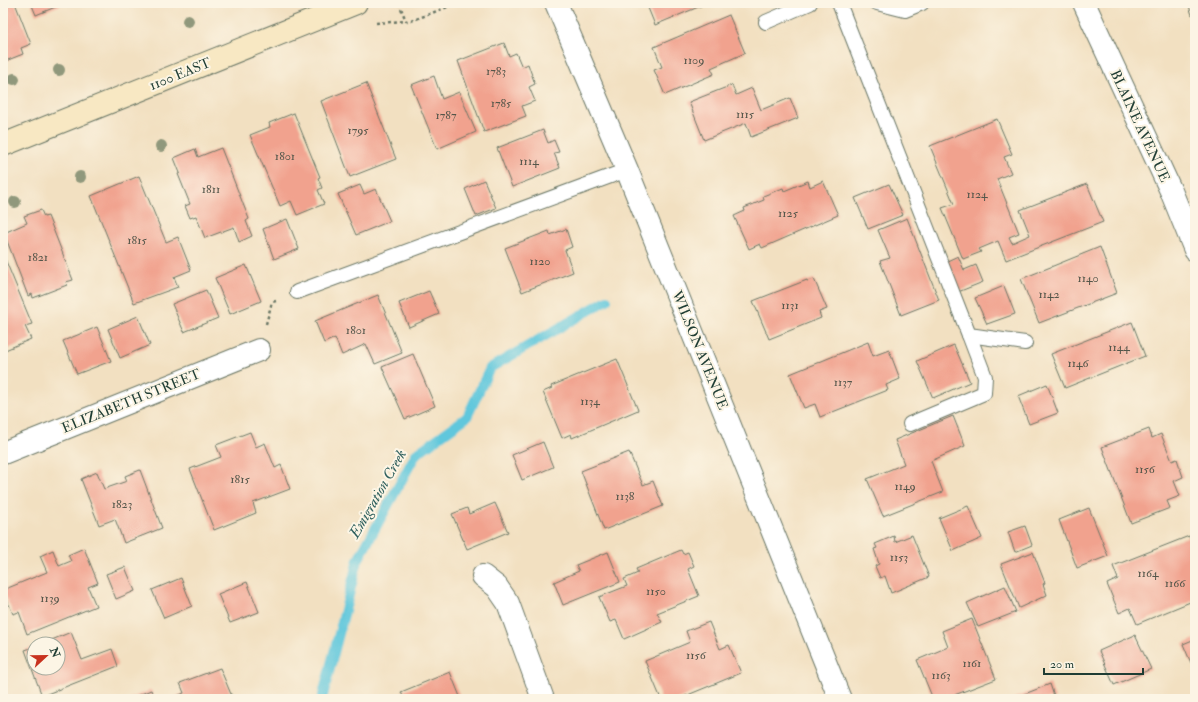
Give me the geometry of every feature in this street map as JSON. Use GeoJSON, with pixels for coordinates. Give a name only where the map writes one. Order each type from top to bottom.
{"type":"FeatureCollection","features":[{"type":"Feature","properties":{"kind":"street","name":"1100 EAST"},"geometry":{"type":"LineString","coordinates":[[3,145],[356,3]]}},
{"type":"Feature","properties":{"kind":"street","name":"WILSON AVENUE"},"geometry":{"type":"LineString","coordinates":[[556,3],[627,170],[840,699]]}},
{"type":"Feature","properties":{"kind":"street","name":"BLAINE AVENUE"},"geometry":{"type":"LineString","coordinates":[[1084,3],[1171,190],[1195,250]]}},
{"type":"Feature","properties":{"kind":"street","name":"ELIZABETH STREET"},"geometry":{"type":"LineString","coordinates":[[3,453],[259,350]]}},
{"type":"Feature","properties":{"kind":"street"},"geometry":{"type":"LineString","coordinates":[[483,576],[497,587],[508,603],[543,699]]}},
{"type":"Feature","properties":{"kind":"lane"},"geometry":{"type":"LineString","coordinates":[[766,22],[810,3]]}},
{"type":"Feature","properties":{"kind":"lane"},"geometry":{"type":"LineString","coordinates":[[839,3],[985,377],[984,393],[910,424]]}},
{"type":"Feature","properties":{"kind":"lane"},"geometry":{"type":"LineString","coordinates":[[877,3],[905,10],[922,3]]}},
{"type":"Feature","properties":{"kind":"lane"},"geometry":{"type":"LineString","coordinates":[[297,292],[627,170]]}},
{"type":"Feature","properties":{"kind":"lane"},"geometry":{"type":"LineString","coordinates":[[969,335],[1025,343]]}},
{"type":"Feature","properties":{"kind":"path"},"geometry":{"type":"LineString","coordinates":[[399,3],[406,21],[411,21],[458,3]]}},
{"type":"Feature","properties":{"kind":"path"},"geometry":{"type":"LineString","coordinates":[[259,350],[272,302],[297,292]]}},
{"type":"Feature","properties":{"kind":"building"},"geometry":{"type":"Polygon","coordinates":[[[3,3],[15,3],[31,44],[21,48],[23,54],[3,62],[3,3]]]}},
{"type":"Feature","properties":{"kind":"building"},"geometry":{"type":"Polygon","coordinates":[[[31,3],[65,3],[36,15],[31,3]]]}},
{"type":"Feature","properties":{"kind":"building"},"geometry":{"type":"Polygon","coordinates":[[[646,3],[708,3],[655,25],[646,3]]]}},
{"type":"Feature","properties":{"kind":"building"},"geometry":{"type":"Polygon","coordinates":[[[1188,3],[1195,3],[1195,14],[1192,15],[1188,3]]]}},
{"type":"Feature","properties":{"kind":"building"},"geometry":{"type":"Polygon","coordinates":[[[729,15],[745,53],[711,68],[714,74],[665,95],[654,70],[662,67],[654,47],[729,15]]]}},
{"type":"Feature","properties":{"kind":"building"},"geometry":{"type":"Polygon","coordinates":[[[504,43],[509,56],[516,53],[522,67],[528,64],[535,84],[529,87],[535,101],[522,106],[526,116],[484,132],[458,61],[504,43]]]}},
{"type":"Feature","properties":{"kind":"building"},"geometry":{"type":"Polygon","coordinates":[[[434,76],[442,99],[459,92],[476,132],[437,149],[411,85],[434,76]]]}},
{"type":"Feature","properties":{"kind":"building"},"geometry":{"type":"Polygon","coordinates":[[[366,83],[396,159],[350,177],[321,101],[366,83]]]}},
{"type":"Feature","properties":{"kind":"building"},"geometry":{"type":"Polygon","coordinates":[[[732,85],[736,95],[752,88],[761,110],[790,98],[798,118],[751,137],[746,123],[704,140],[689,102],[732,85]]]}},
{"type":"Feature","properties":{"kind":"building"},"geometry":{"type":"Polygon","coordinates":[[[294,113],[320,177],[318,178],[322,188],[318,190],[324,204],[297,215],[291,201],[280,206],[250,135],[270,127],[269,123],[294,113]]]}},
{"type":"Feature","properties":{"kind":"building"},"geometry":{"type":"Polygon","coordinates":[[[997,119],[1012,154],[1004,157],[1011,173],[997,179],[1019,233],[1009,237],[1012,243],[1030,235],[1020,210],[1087,184],[1103,222],[1006,260],[998,241],[979,249],[981,252],[963,259],[942,208],[954,204],[930,146],[997,119]]]}},
{"type":"Feature","properties":{"kind":"building"},"geometry":{"type":"Polygon","coordinates":[[[543,130],[548,143],[554,140],[559,152],[554,153],[560,168],[512,187],[497,148],[543,130]]]}},
{"type":"Feature","properties":{"kind":"building"},"geometry":{"type":"Polygon","coordinates":[[[221,148],[249,219],[246,221],[252,236],[239,242],[234,227],[205,238],[196,216],[190,218],[185,206],[190,204],[178,174],[180,173],[174,158],[195,149],[198,157],[221,148]]]}},
{"type":"Feature","properties":{"kind":"building"},"geometry":{"type":"Polygon","coordinates":[[[139,176],[166,242],[178,237],[191,270],[174,277],[178,287],[134,303],[91,196],[139,176]]]}},
{"type":"Feature","properties":{"kind":"building"},"geometry":{"type":"Polygon","coordinates":[[[484,180],[496,208],[476,216],[465,189],[484,180]]]}},
{"type":"Feature","properties":{"kind":"building"},"geometry":{"type":"Polygon","coordinates":[[[808,181],[810,187],[823,181],[838,215],[762,248],[760,244],[749,249],[734,216],[745,211],[744,208],[764,200],[763,196],[783,188],[784,191],[808,181]]]}},
{"type":"Feature","properties":{"kind":"building"},"geometry":{"type":"Polygon","coordinates":[[[889,184],[903,215],[868,229],[855,198],[889,184]]]}},
{"type":"Feature","properties":{"kind":"building"},"geometry":{"type":"Polygon","coordinates":[[[360,185],[364,194],[376,189],[390,221],[356,235],[338,194],[360,185]]]}},
{"type":"Feature","properties":{"kind":"building"},"geometry":{"type":"Polygon","coordinates":[[[41,210],[44,217],[48,216],[73,280],[66,282],[67,285],[33,298],[32,294],[28,296],[4,233],[27,223],[24,216],[41,210]]]}},
{"type":"Feature","properties":{"kind":"building"},"geometry":{"type":"Polygon","coordinates":[[[907,218],[939,300],[901,315],[880,261],[890,258],[878,230],[907,218]]]}},
{"type":"Feature","properties":{"kind":"building"},"geometry":{"type":"Polygon","coordinates":[[[287,219],[299,249],[274,259],[263,229],[287,219]]]}},
{"type":"Feature","properties":{"kind":"building"},"geometry":{"type":"Polygon","coordinates":[[[566,229],[572,247],[565,250],[573,272],[522,292],[505,248],[549,231],[550,235],[566,229]]]}},
{"type":"Feature","properties":{"kind":"building"},"geometry":{"type":"Polygon","coordinates":[[[1100,247],[1117,293],[1039,323],[1021,279],[1100,247]]]}},
{"type":"Feature","properties":{"kind":"building"},"geometry":{"type":"Polygon","coordinates":[[[3,254],[32,324],[25,326],[31,339],[3,351],[3,254]]]}},
{"type":"Feature","properties":{"kind":"building"},"geometry":{"type":"Polygon","coordinates":[[[958,256],[964,270],[976,265],[983,282],[958,292],[945,262],[958,256]]]}},
{"type":"Feature","properties":{"kind":"building"},"geometry":{"type":"Polygon","coordinates":[[[246,265],[261,301],[230,314],[215,278],[246,265]]]}},
{"type":"Feature","properties":{"kind":"building"},"geometry":{"type":"Polygon","coordinates":[[[814,279],[827,309],[819,312],[821,318],[769,339],[753,301],[807,280],[814,279]]]}},
{"type":"Feature","properties":{"kind":"building"},"geometry":{"type":"Polygon","coordinates":[[[1004,286],[1015,314],[987,324],[975,298],[1004,286]]]}},
{"type":"Feature","properties":{"kind":"building"},"geometry":{"type":"Polygon","coordinates":[[[206,290],[218,318],[184,332],[172,304],[206,290]]]}},
{"type":"Feature","properties":{"kind":"building"},"geometry":{"type":"Polygon","coordinates":[[[429,291],[439,314],[409,327],[399,303],[429,291]]]}},
{"type":"Feature","properties":{"kind":"building"},"geometry":{"type":"Polygon","coordinates":[[[378,295],[402,353],[375,364],[366,344],[342,355],[335,338],[324,343],[315,321],[378,295]]]}},
{"type":"Feature","properties":{"kind":"building"},"geometry":{"type":"Polygon","coordinates":[[[138,316],[150,345],[120,358],[108,329],[138,316]]]}},
{"type":"Feature","properties":{"kind":"building"},"geometry":{"type":"Polygon","coordinates":[[[1132,322],[1145,356],[1065,388],[1051,354],[1132,322]]]}},
{"type":"Feature","properties":{"kind":"building"},"geometry":{"type":"Polygon","coordinates":[[[97,327],[111,361],[77,374],[63,341],[97,327]]]}},
{"type":"Feature","properties":{"kind":"building"},"geometry":{"type":"Polygon","coordinates":[[[868,342],[873,356],[889,350],[900,379],[886,385],[888,390],[820,417],[815,404],[804,408],[790,374],[868,342]]]}},
{"type":"Feature","properties":{"kind":"building"},"geometry":{"type":"Polygon","coordinates":[[[954,345],[970,382],[933,398],[917,361],[954,345]]]}},
{"type":"Feature","properties":{"kind":"building"},"geometry":{"type":"Polygon","coordinates":[[[413,354],[435,406],[405,419],[382,367],[413,354]]]}},
{"type":"Feature","properties":{"kind":"building"},"geometry":{"type":"Polygon","coordinates":[[[617,359],[638,410],[572,438],[571,434],[562,438],[543,392],[552,388],[551,386],[617,359]]]}},
{"type":"Feature","properties":{"kind":"building"},"geometry":{"type":"Polygon","coordinates":[[[1047,384],[1058,413],[1029,424],[1018,396],[1047,384]]]}},
{"type":"Feature","properties":{"kind":"building"},"geometry":{"type":"Polygon","coordinates":[[[953,416],[965,446],[931,461],[943,492],[883,516],[867,479],[904,464],[895,440],[953,416]]]}},
{"type":"Feature","properties":{"kind":"building"},"geometry":{"type":"Polygon","coordinates":[[[1149,429],[1152,438],[1161,434],[1172,461],[1177,459],[1183,477],[1174,481],[1180,496],[1167,501],[1170,508],[1131,523],[1102,447],[1149,429]]]}},
{"type":"Feature","properties":{"kind":"building"},"geometry":{"type":"Polygon","coordinates":[[[250,432],[256,447],[265,443],[275,468],[281,465],[290,489],[253,503],[256,513],[214,530],[190,469],[221,457],[216,445],[250,432]]]}},
{"type":"Feature","properties":{"kind":"building"},"geometry":{"type":"Polygon","coordinates":[[[543,442],[553,467],[522,480],[512,455],[543,442]]]}},
{"type":"Feature","properties":{"kind":"building"},"geometry":{"type":"Polygon","coordinates":[[[629,452],[643,485],[653,481],[663,506],[604,530],[581,471],[629,452]]]}},
{"type":"Feature","properties":{"kind":"building"},"geometry":{"type":"Polygon","coordinates":[[[140,470],[162,528],[124,543],[115,519],[99,525],[81,479],[97,472],[104,489],[127,481],[125,476],[140,470]]]}},
{"type":"Feature","properties":{"kind":"building"},"geometry":{"type":"Polygon","coordinates":[[[495,503],[508,532],[467,549],[452,514],[467,508],[469,514],[495,503]]]}},
{"type":"Feature","properties":{"kind":"building"},"geometry":{"type":"Polygon","coordinates":[[[968,506],[982,538],[953,551],[939,518],[968,506]]]}},
{"type":"Feature","properties":{"kind":"building"},"geometry":{"type":"Polygon","coordinates":[[[1089,508],[1108,556],[1077,568],[1059,520],[1089,508]]]}},
{"type":"Feature","properties":{"kind":"building"},"geometry":{"type":"Polygon","coordinates":[[[1025,526],[1032,545],[1015,552],[1008,532],[1025,526]]]}},
{"type":"Feature","properties":{"kind":"building"},"geometry":{"type":"Polygon","coordinates":[[[912,535],[929,577],[891,593],[885,576],[880,578],[875,566],[879,564],[874,549],[877,548],[875,544],[894,536],[895,542],[912,535]]]}},
{"type":"Feature","properties":{"kind":"building"},"geometry":{"type":"Polygon","coordinates":[[[1189,536],[1195,550],[1195,600],[1137,624],[1130,608],[1119,613],[1107,584],[1118,579],[1113,566],[1189,536]]]}},
{"type":"Feature","properties":{"kind":"building"},"geometry":{"type":"Polygon","coordinates":[[[84,548],[98,583],[88,587],[96,606],[27,634],[19,612],[13,614],[3,590],[47,572],[40,556],[53,550],[59,566],[71,561],[68,555],[84,548]]]}},
{"type":"Feature","properties":{"kind":"building"},"geometry":{"type":"Polygon","coordinates":[[[681,550],[683,554],[688,552],[694,566],[688,569],[699,596],[657,613],[662,622],[624,639],[616,620],[610,622],[599,597],[627,586],[624,579],[638,573],[636,569],[681,550]]]}},
{"type":"Feature","properties":{"kind":"building"},"geometry":{"type":"Polygon","coordinates":[[[608,552],[620,582],[563,605],[554,582],[579,571],[576,565],[608,552]]]}},
{"type":"Feature","properties":{"kind":"building"},"geometry":{"type":"Polygon","coordinates":[[[1033,552],[1045,583],[1043,584],[1047,595],[1019,608],[1001,564],[1033,552]]]}},
{"type":"Feature","properties":{"kind":"building"},"geometry":{"type":"Polygon","coordinates":[[[125,567],[135,591],[116,599],[106,574],[125,567]]]}},
{"type":"Feature","properties":{"kind":"building"},"geometry":{"type":"Polygon","coordinates":[[[181,578],[192,606],[164,618],[152,590],[181,578]]]}},
{"type":"Feature","properties":{"kind":"building"},"geometry":{"type":"Polygon","coordinates":[[[247,582],[259,612],[230,623],[218,594],[247,582]]]}},
{"type":"Feature","properties":{"kind":"building"},"geometry":{"type":"Polygon","coordinates":[[[1005,586],[1016,612],[978,627],[967,603],[1005,586]]]}},
{"type":"Feature","properties":{"kind":"building"},"geometry":{"type":"Polygon","coordinates":[[[972,619],[996,679],[944,699],[933,699],[917,660],[948,647],[942,631],[972,619]]]}},
{"type":"Feature","properties":{"kind":"building"},"geometry":{"type":"Polygon","coordinates":[[[709,622],[720,649],[729,645],[741,673],[678,699],[661,699],[645,661],[690,642],[686,631],[709,622]]]}},
{"type":"Feature","properties":{"kind":"building"},"geometry":{"type":"Polygon","coordinates":[[[71,632],[82,660],[112,649],[118,666],[42,696],[35,676],[66,676],[66,636],[61,636],[71,632]]]}},
{"type":"Feature","properties":{"kind":"building"},"geometry":{"type":"Polygon","coordinates":[[[1135,635],[1151,669],[1114,685],[1099,651],[1135,635]]]}},
{"type":"Feature","properties":{"kind":"building"},"geometry":{"type":"Polygon","coordinates":[[[1195,639],[1195,661],[1191,663],[1183,644],[1195,639]]]}},
{"type":"Feature","properties":{"kind":"building"},"geometry":{"type":"Polygon","coordinates":[[[220,668],[233,699],[170,699],[184,693],[180,683],[220,668]]]}},
{"type":"Feature","properties":{"kind":"building"},"geometry":{"type":"Polygon","coordinates":[[[450,672],[461,699],[404,699],[401,692],[450,672]]]}},
{"type":"Feature","properties":{"kind":"building"},"geometry":{"type":"Polygon","coordinates":[[[1050,684],[1055,699],[1012,699],[1050,684]]]}},
{"type":"Feature","properties":{"kind":"building"},"geometry":{"type":"Polygon","coordinates":[[[151,690],[155,699],[129,699],[151,690]]]}},
{"type":"Feature","properties":{"kind":"waterway","name":"Emigration Creek"},"geometry":{"type":"LineString","coordinates":[[322,699],[358,560],[416,454],[467,417],[490,368],[607,300]]}}]}
